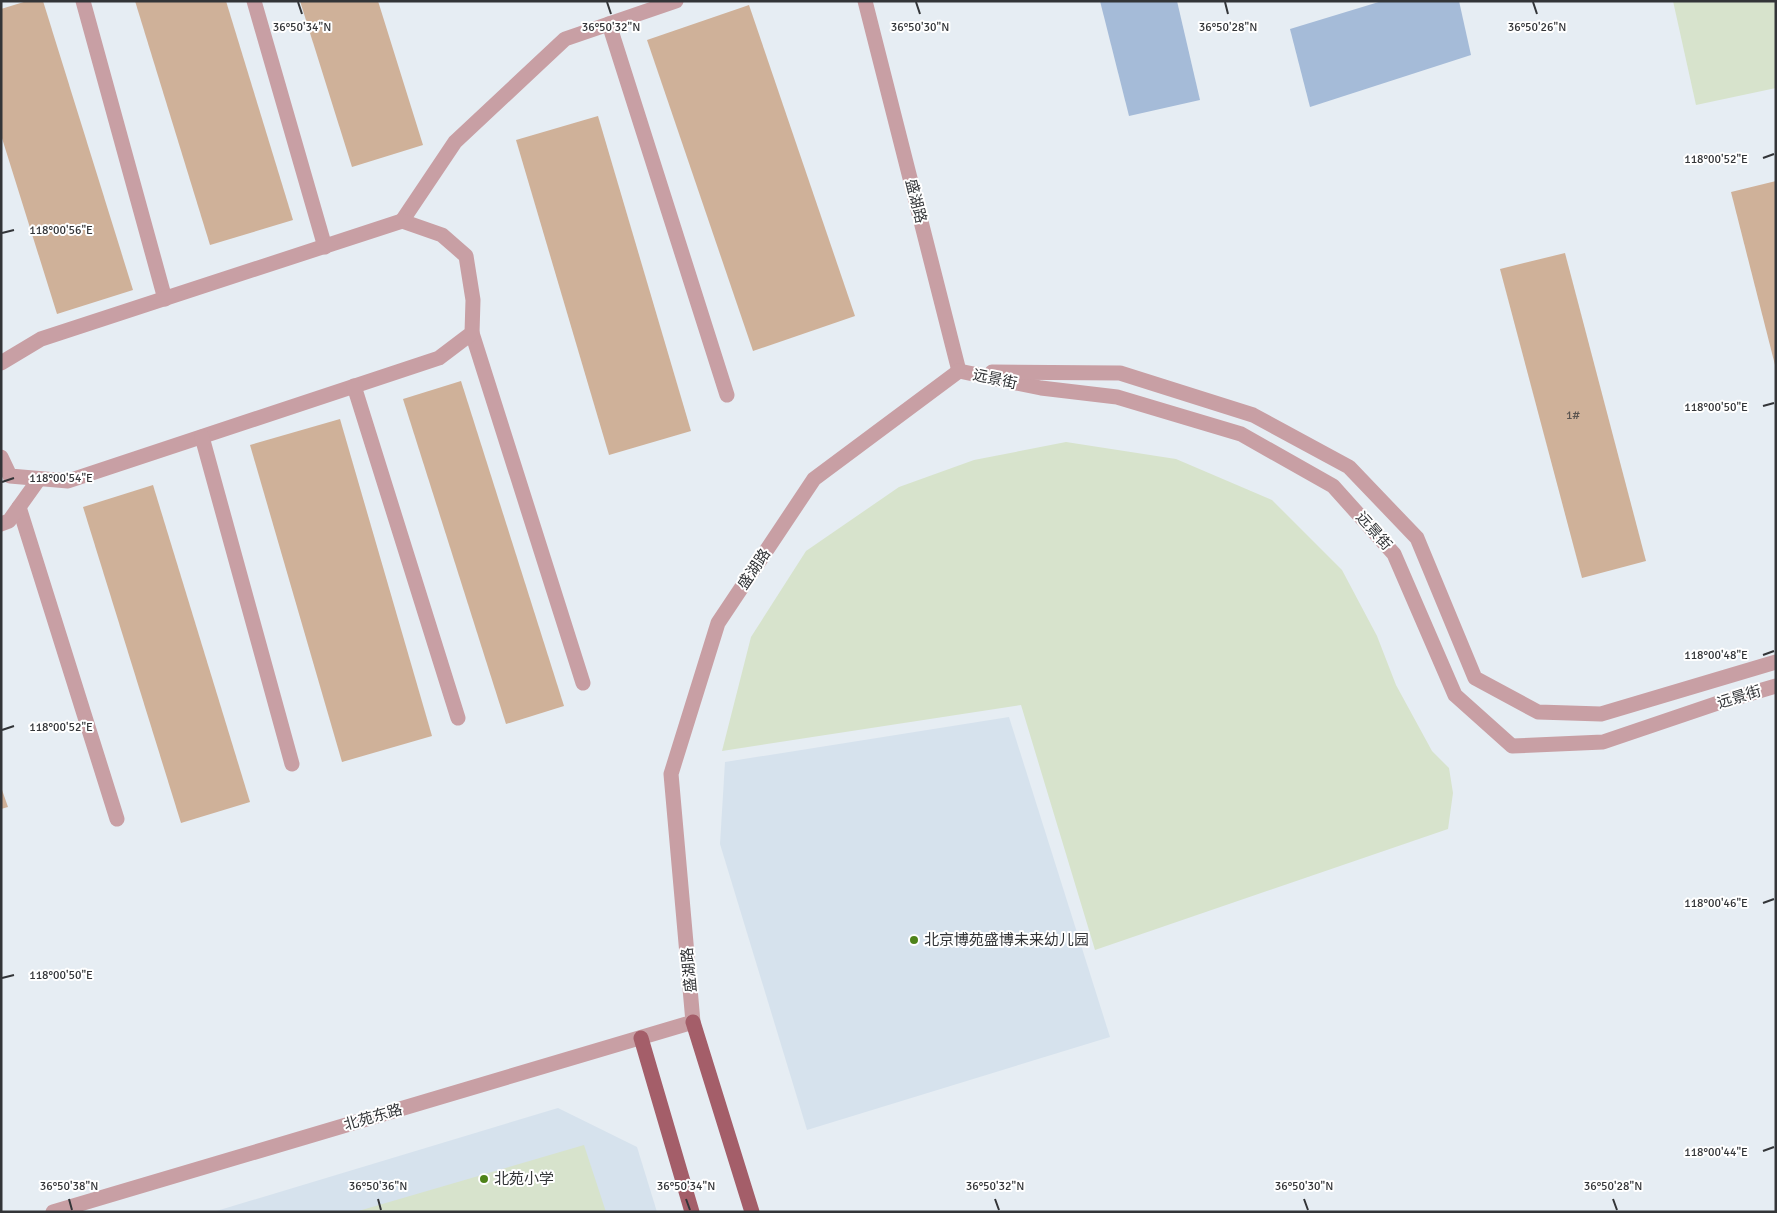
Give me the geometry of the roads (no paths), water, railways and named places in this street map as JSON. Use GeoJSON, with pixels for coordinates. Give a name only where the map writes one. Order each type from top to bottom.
{"type":"FeatureCollection","features":[{"type":"Feature","properties":{"kind":"main road","name":"盛湖路"},"geometry":{"type":"LineString","coordinates":[[694,1022],[752,1212]]}},
{"type":"Feature","properties":{"kind":"main road"},"geometry":{"type":"LineString","coordinates":[[641,1038],[692,1212]]}},
{"type":"Feature","properties":{"kind":"street"},"geometry":{"type":"LineString","coordinates":[[83,1],[165,298]]}},
{"type":"Feature","properties":{"kind":"street"},"geometry":{"type":"LineString","coordinates":[[254,1],[325,247]]}},
{"type":"Feature","properties":{"kind":"street"},"geometry":{"type":"LineString","coordinates":[[1,363],[41,339],[402,221],[455,142],[565,39],[676,1]]}},
{"type":"Feature","properties":{"kind":"street","name":"盛湖路"},"geometry":{"type":"LineString","coordinates":[[694,1022],[671,774],[718,623],[814,479],[959,371],[865,1]]}},
{"type":"Feature","properties":{"kind":"street"},"geometry":{"type":"LineString","coordinates":[[609,24],[727,395]]}},
{"type":"Feature","properties":{"kind":"street"},"geometry":{"type":"LineString","coordinates":[[402,221],[442,235],[466,256],[473,300],[472,333],[583,683]]}},
{"type":"Feature","properties":{"kind":"street"},"geometry":{"type":"LineString","coordinates":[[1,456],[10,476],[68,481],[439,358],[472,333]]}},
{"type":"Feature","properties":{"kind":"street"},"geometry":{"type":"LineString","coordinates":[[1,351],[19,352]]}},
{"type":"Feature","properties":{"kind":"street","name":"远景街"},"geometry":{"type":"LineString","coordinates":[[959,371],[1120,373],[1253,415],[1349,467],[1417,538],[1475,678],[1538,712],[1601,714],[1776,662]]}},
{"type":"Feature","properties":{"kind":"street","name":"远景街"},"geometry":{"type":"LineString","coordinates":[[959,371],[1041,388],[1117,397],[1241,434],[1333,486],[1394,554],[1455,696],[1512,746],[1603,742],[1718,703],[1776,686]]}},
{"type":"Feature","properties":{"kind":"street"},"geometry":{"type":"LineString","coordinates":[[354,386],[458,718]]}},
{"type":"Feature","properties":{"kind":"street"},"geometry":{"type":"LineString","coordinates":[[202,437],[292,764]]}},
{"type":"Feature","properties":{"kind":"street"},"geometry":{"type":"LineString","coordinates":[[1,524],[9,521],[39,478]]}},
{"type":"Feature","properties":{"kind":"street"},"geometry":{"type":"LineString","coordinates":[[19,507],[117,820]]}},
{"type":"Feature","properties":{"kind":"street","name":"北苑东路"},"geometry":{"type":"LineString","coordinates":[[53,1212],[694,1022]]}},
{"type":"Feature","properties":{"kind":"water"},"geometry":{"type":"Polygon","coordinates":[[[1100,1],[1177,1],[1200,100],[1129,116],[1100,1]]]}},
{"type":"Feature","properties":{"kind":"water"},"geometry":{"type":"Polygon","coordinates":[[[1382,1],[1459,1],[1471,55],[1310,107],[1290,29],[1382,1]]]}},
{"type":"Feature","properties":{"kind":"place","name":"北京博苑盛博未来幼儿园"},"geometry":{"type":"Point","coordinates":[914,940]}},
{"type":"Feature","properties":{"kind":"place","name":"北苑小学"},"geometry":{"type":"Point","coordinates":[484,1179]}}]}
